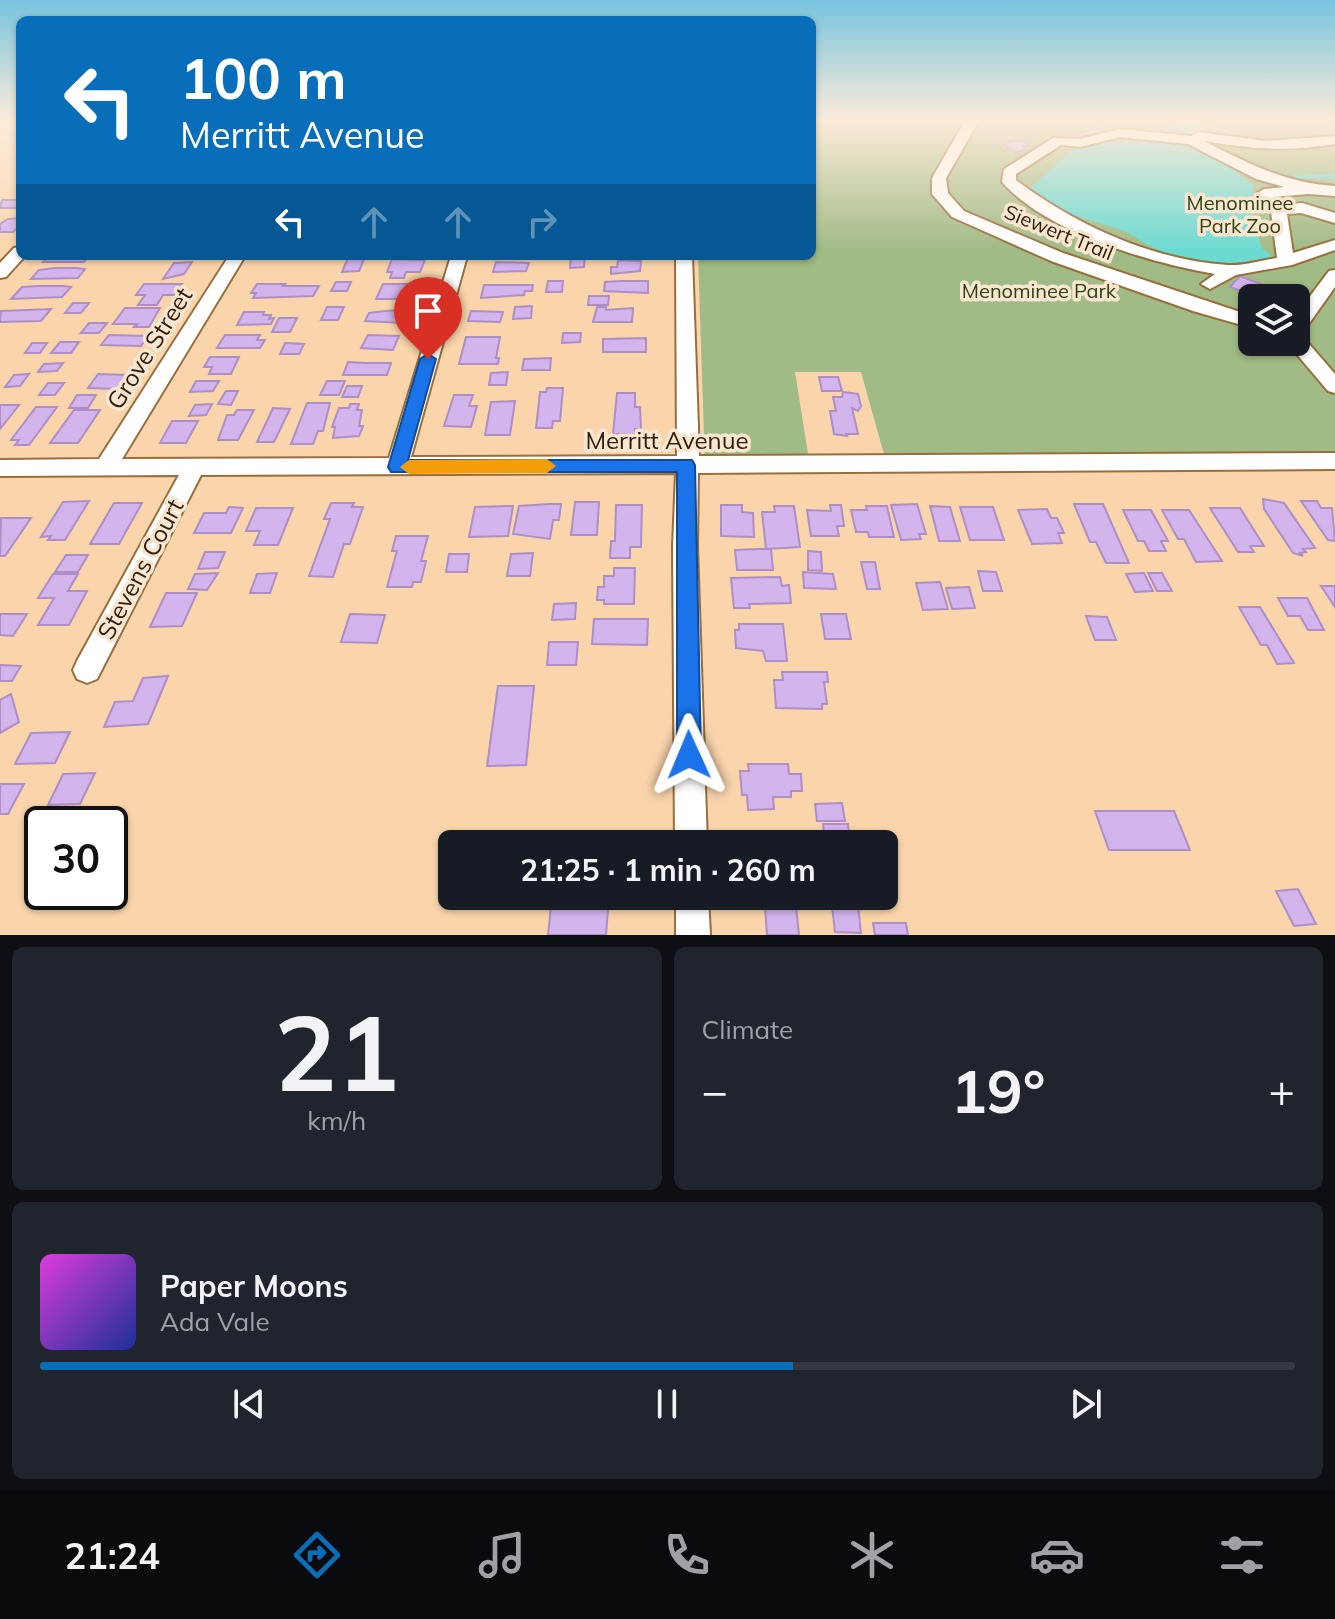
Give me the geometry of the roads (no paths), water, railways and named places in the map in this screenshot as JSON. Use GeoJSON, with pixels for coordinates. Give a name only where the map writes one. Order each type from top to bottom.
{"type":"FeatureCollection","features":[{"type":"Feature","properties":{"kind":"street","name":"Siewert Trail"},"geometry":{"type":"LineString","coordinates":[[948,163],[939,178],[940,194],[958,214],[1057,257],[1238,318]]}},
{"type":"Feature","properties":{"kind":"street"},"geometry":{"type":"LineString","coordinates":[[1024,163],[1009,172],[1009,182],[1034,204],[1097,233],[1169,260],[1231,271],[1286,261],[1335,245]]}},
{"type":"Feature","properties":{"kind":"street"},"geometry":{"type":"LineString","coordinates":[[1238,163],[1261,176],[1308,189]]}},
{"type":"Feature","properties":{"kind":"street"},"geometry":{"type":"LineString","coordinates":[[1335,191],[1308,189],[1264,194],[1269,204],[1279,210],[1302,208],[1335,218]]}},
{"type":"Feature","properties":{"kind":"street"},"geometry":{"type":"LineString","coordinates":[[1279,210],[1286,261]]}},
{"type":"Feature","properties":{"kind":"street"},"geometry":{"type":"LineString","coordinates":[[1313,211],[1335,237]]}},
{"type":"Feature","properties":{"kind":"street"},"geometry":{"type":"LineString","coordinates":[[0,273],[16,256]]}},
{"type":"Feature","properties":{"kind":"street","name":"Grove Street"},"geometry":{"type":"LineString","coordinates":[[105,468],[235,260]]}},
{"type":"Feature","properties":{"kind":"street"},"geometry":{"type":"LineString","coordinates":[[397,467],[458,260]]}},
{"type":"Feature","properties":{"kind":"street"},"geometry":{"type":"LineString","coordinates":[[684,260],[691,830]]}},
{"type":"Feature","properties":{"kind":"street"},"geometry":{"type":"LineString","coordinates":[[1210,284],[1231,271]]}},
{"type":"Feature","properties":{"kind":"street"},"geometry":{"type":"LineString","coordinates":[[1310,309],[1335,275]]}},
{"type":"Feature","properties":{"kind":"street"},"geometry":{"type":"LineString","coordinates":[[1307,356],[1335,386]]}},
{"type":"Feature","properties":{"kind":"street","name":"Merritt Avenue"},"geometry":{"type":"LineString","coordinates":[[0,468],[1335,461]]}},
{"type":"Feature","properties":{"kind":"street","name":"Stevens Court"},"geometry":{"type":"LineString","coordinates":[[87,670],[194,468]]}},
{"type":"Feature","properties":{"kind":"street"},"geometry":{"type":"LineString","coordinates":[[692,910],[693,935]]}},
{"type":"Feature","properties":{"kind":"water"},"geometry":{"type":"Polygon","coordinates":[[[1059,163],[1224,163],[1254,186],[1252,204],[1258,236],[1262,248],[1272,256],[1269,260],[1255,263],[1225,265],[1181,258],[1125,232],[1065,212],[1031,192],[1030,188],[1059,163]]]}},
{"type":"Feature","properties":{"kind":"waterway"},"geometry":{"type":"LineString","coordinates":[[1283,177],[1335,176]]}},
{"type":"Feature","properties":{"kind":"park label","name":"Menominee Park Zoo"},"geometry":{"type":"Point","coordinates":[1240,214]}},
{"type":"Feature","properties":{"kind":"park label","name":"Menominee Park"},"geometry":{"type":"Point","coordinates":[1039,290]}}]}
